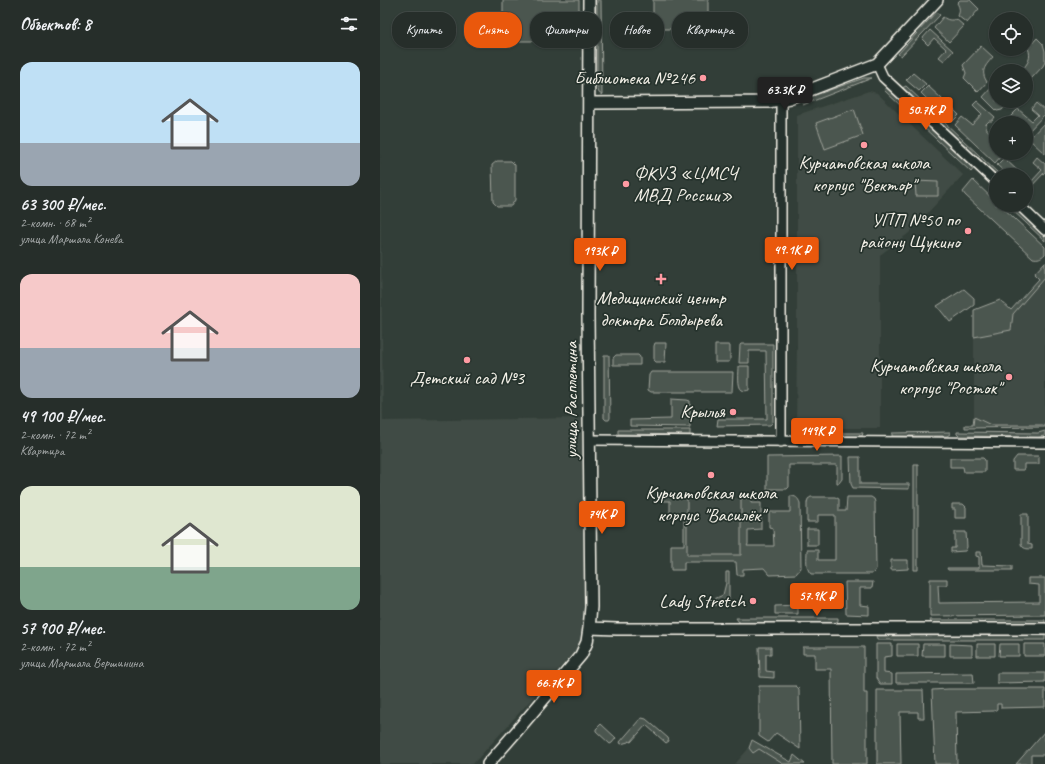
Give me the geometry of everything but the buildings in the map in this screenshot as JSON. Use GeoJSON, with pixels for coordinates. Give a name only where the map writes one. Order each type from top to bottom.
{"type":"FeatureCollection","features":[{"type":"Feature","properties":{"kind":"street","name":"улица Расплетина"},"geometry":{"type":"LineString","coordinates":[[488,764],[581,655],[587,642],[589,628],[591,607],[589,440],[589,0]]}},
{"type":"Feature","properties":{"kind":"street"},"geometry":{"type":"LineString","coordinates":[[589,103],[768,102],[781,100],[854,74],[877,64],[938,0]]}},
{"type":"Feature","properties":{"kind":"street"},"geometry":{"type":"LineString","coordinates":[[877,64],[883,77],[989,175]]}},
{"type":"Feature","properties":{"kind":"street"},"geometry":{"type":"LineString","coordinates":[[781,100],[781,442]]}},
{"type":"Feature","properties":{"kind":"street"},"geometry":{"type":"LineString","coordinates":[[1026,212],[1045,230]]}},
{"type":"Feature","properties":{"kind":"street"},"geometry":{"type":"LineString","coordinates":[[589,440],[1045,443]]}},
{"type":"Feature","properties":{"kind":"street"},"geometry":{"type":"LineString","coordinates":[[589,628],[1045,629]]}},
{"type":"Feature","properties":{"kind":"shaded area"},"geometry":{"type":"Polygon","coordinates":[[[503,0],[579,0],[579,12],[530,12],[530,41],[522,41],[522,12],[503,12],[503,0]]]}},
{"type":"Feature","properties":{"kind":"shaded area"},"geometry":{"type":"Polygon","coordinates":[[[597,0],[601,0],[601,12],[597,12],[597,0]]]}},
{"type":"Feature","properties":{"kind":"shaded area"},"geometry":{"type":"Polygon","coordinates":[[[653,0],[708,0],[708,12],[672,12],[672,29],[664,29],[664,12],[653,12],[653,0]]]}},
{"type":"Feature","properties":{"kind":"shaded area"},"geometry":{"type":"Polygon","coordinates":[[[960,0],[970,0],[979,9],[967,23],[958,16],[959,6],[957,3],[960,0]]]}},
{"type":"Feature","properties":{"kind":"shaded area"},"geometry":{"type":"Polygon","coordinates":[[[936,12],[940,15],[901,56],[898,54],[936,12]]]}},
{"type":"Feature","properties":{"kind":"shaded area"},"geometry":{"type":"Polygon","coordinates":[[[943,17],[949,20],[956,19],[964,26],[949,42],[934,28],[943,17]]]}},
{"type":"Feature","properties":{"kind":"shaded area"},"geometry":{"type":"Polygon","coordinates":[[[930,30],[953,51],[944,61],[939,57],[946,49],[934,38],[928,45],[922,39],[930,30]]]}},
{"type":"Feature","properties":{"kind":"shaded area"},"geometry":{"type":"Polygon","coordinates":[[[1037,38],[1043,44],[1045,51],[1045,62],[1033,77],[1033,64],[1027,64],[1030,56],[1033,56],[1033,42],[1037,38]]]}},
{"type":"Feature","properties":{"kind":"shaded area"},"geometry":{"type":"Polygon","coordinates":[[[981,46],[989,53],[989,56],[993,57],[984,69],[984,75],[987,82],[978,92],[964,78],[966,73],[963,65],[981,46]]]}},
{"type":"Feature","properties":{"kind":"shaded area"},"geometry":{"type":"Polygon","coordinates":[[[597,48],[602,48],[602,95],[599,93],[597,86],[597,48]]]}},
{"type":"Feature","properties":{"kind":"shaded area"},"geometry":{"type":"Polygon","coordinates":[[[913,73],[926,84],[919,91],[906,80],[913,73]]]}},
{"type":"Feature","properties":{"kind":"shaded area"},"geometry":{"type":"Polygon","coordinates":[[[864,78],[872,78],[803,105],[801,100],[864,78]]]}},
{"type":"Feature","properties":{"kind":"shaded area"},"geometry":{"type":"Polygon","coordinates":[[[887,86],[974,168],[971,172],[884,90],[887,86]]]}},
{"type":"Feature","properties":{"kind":"shaded area"},"geometry":{"type":"Polygon","coordinates":[[[906,86],[993,168],[989,168],[989,169],[902,88],[906,86]]]}},
{"type":"Feature","properties":{"kind":"shaded area"},"geometry":{"type":"Polygon","coordinates":[[[928,86],[942,99],[935,107],[921,93],[928,86]]]}},
{"type":"Feature","properties":{"kind":"shaded area"},"geometry":{"type":"Polygon","coordinates":[[[989,90],[989,103],[983,97],[989,90]]]}},
{"type":"Feature","properties":{"kind":"shaded area"},"geometry":{"type":"Polygon","coordinates":[[[869,91],[877,93],[963,175],[909,233],[880,255],[880,428],[796,428],[797,115],[869,91]]]}},
{"type":"Feature","properties":{"kind":"shaded area"},"geometry":{"type":"Polygon","coordinates":[[[945,101],[959,115],[952,122],[938,109],[945,101]]]}},
{"type":"Feature","properties":{"kind":"shaded area"},"geometry":{"type":"Polygon","coordinates":[[[977,101],[994,116],[989,116],[989,121],[986,124],[987,130],[989,131],[989,157],[955,125],[962,117],[972,125],[982,114],[973,105],[977,101]]]}},
{"type":"Feature","properties":{"kind":"shaded area"},"geometry":{"type":"Polygon","coordinates":[[[1036,103],[1045,111],[1045,114],[1033,127],[1033,120],[1038,115],[1031,109],[1036,103]]]}},
{"type":"Feature","properties":{"kind":"shaded area"},"geometry":{"type":"Polygon","coordinates":[[[994,108],[1004,108],[1002,110],[997,111],[994,108]]]}},
{"type":"Feature","properties":{"kind":"shaded area"},"geometry":{"type":"Polygon","coordinates":[[[854,109],[863,135],[825,149],[816,123],[854,109]]]}},
{"type":"Feature","properties":{"kind":"shaded area"},"geometry":{"type":"Polygon","coordinates":[[[1018,109],[1026,116],[1011,116],[1018,109]]]}},
{"type":"Feature","properties":{"kind":"shaded area"},"geometry":{"type":"Polygon","coordinates":[[[1045,122],[1045,154],[1033,143],[1033,135],[1045,122]]]}},
{"type":"Feature","properties":{"kind":"shaded area"},"geometry":{"type":"Polygon","coordinates":[[[380,154],[383,421],[584,418],[587,617],[582,642],[473,764],[380,764],[380,154]]]}},
{"type":"Feature","properties":{"kind":"shaded area"},"geometry":{"type":"Polygon","coordinates":[[[1037,157],[1045,164],[1045,172],[1033,185],[1033,180],[1042,170],[1033,162],[1037,157]]]}},
{"type":"Feature","properties":{"kind":"shaded area"},"geometry":{"type":"Polygon","coordinates":[[[1002,160],[1006,160],[1015,168],[1000,168],[997,165],[1002,160]]]}},
{"type":"Feature","properties":{"kind":"shaded area"},"geometry":{"type":"Polygon","coordinates":[[[497,161],[511,161],[515,165],[515,200],[511,206],[497,206],[493,202],[492,165],[497,161]]]}},
{"type":"Feature","properties":{"kind":"shaded area"},"geometry":{"type":"Polygon","coordinates":[[[973,180],[989,195],[989,212],[1008,212],[1045,247],[1045,254],[1039,258],[1033,258],[963,192],[973,180]]]}},
{"type":"Feature","properties":{"kind":"shaded area"},"geometry":{"type":"Polygon","coordinates":[[[915,181],[938,182],[938,196],[916,196],[915,181]]]}},
{"type":"Feature","properties":{"kind":"shaded area"},"geometry":{"type":"Polygon","coordinates":[[[1014,212],[1021,212],[1045,234],[1045,241],[1014,212]]]}},
{"type":"Feature","properties":{"kind":"shaded area"},"geometry":{"type":"Polygon","coordinates":[[[1045,262],[1045,277],[1013,314],[1011,330],[974,337],[974,310],[1000,300],[1011,310],[1039,279],[1034,274],[1045,262]]]}},
{"type":"Feature","properties":{"kind":"shaded area","name":"Курчатовская школа корпус \"Росток\""},"geometry":{"type":"Polygon","coordinates":[[[1045,277],[1045,423],[1043,425],[991,425],[974,417],[974,337],[1011,330],[1013,314],[1045,277]]]}},
{"type":"Feature","properties":{"kind":"shaded area"},"geometry":{"type":"Polygon","coordinates":[[[964,289],[974,298],[974,305],[950,322],[937,306],[964,289]]]}},
{"type":"Feature","properties":{"kind":"shaded area"},"geometry":{"type":"Polygon","coordinates":[[[655,343],[666,343],[665,362],[656,362],[654,360],[655,343]]]}},
{"type":"Feature","properties":{"kind":"shaded area"},"geometry":{"type":"Polygon","coordinates":[[[741,344],[773,344],[773,422],[770,425],[717,426],[718,419],[767,419],[766,351],[749,351],[749,363],[739,363],[741,344]]]}},
{"type":"Feature","properties":{"kind":"shaded area"},"geometry":{"type":"Polygon","coordinates":[[[715,345],[730,346],[729,362],[715,362],[715,345]]]}},
{"type":"Feature","properties":{"kind":"shaded area"},"geometry":{"type":"Polygon","coordinates":[[[604,355],[609,355],[609,420],[604,418],[604,355]]]}},
{"type":"Feature","properties":{"kind":"shaded area"},"geometry":{"type":"Polygon","coordinates":[[[616,355],[638,355],[640,357],[640,365],[613,365],[613,358],[616,355]]]}},
{"type":"Feature","properties":{"kind":"shaded area"},"geometry":{"type":"Polygon","coordinates":[[[739,366],[749,366],[749,390],[742,390],[739,386],[739,366]]]}},
{"type":"Feature","properties":{"kind":"shaded area"},"geometry":{"type":"Polygon","coordinates":[[[651,372],[733,372],[732,392],[651,392],[648,390],[649,375],[651,372]]]}},
{"type":"Feature","properties":{"kind":"shaded area"},"geometry":{"type":"Polygon","coordinates":[[[671,399],[690,401],[690,427],[630,426],[630,420],[671,419],[671,399]]]}},
{"type":"Feature","properties":{"kind":"shaded area"},"geometry":{"type":"Polygon","coordinates":[[[974,417],[991,425],[1043,425],[1045,423],[1045,427],[965,428],[965,425],[973,425],[974,417]]]}},
{"type":"Feature","properties":{"kind":"shaded area"},"geometry":{"type":"Polygon","coordinates":[[[618,430],[690,430],[690,435],[618,434],[618,430]]]}},
{"type":"Feature","properties":{"kind":"shaded area"},"geometry":{"type":"Polygon","coordinates":[[[1045,431],[1045,436],[1038,437],[959,436],[957,434],[957,432],[1038,433],[1045,431]]]}},
{"type":"Feature","properties":{"kind":"shaded area"},"geometry":{"type":"Polygon","coordinates":[[[950,432],[947,436],[892,436],[892,433],[950,432]]]}},
{"type":"Feature","properties":{"kind":"shaded area"},"geometry":{"type":"Polygon","coordinates":[[[798,433],[863,433],[862,436],[803,436],[799,435],[798,433]]]}},
{"type":"Feature","properties":{"kind":"shaded area"},"geometry":{"type":"Polygon","coordinates":[[[842,456],[842,479],[839,483],[837,483],[837,465],[789,465],[789,487],[787,489],[767,489],[767,457],[842,456]]]}},
{"type":"Feature","properties":{"kind":"shaded area"},"geometry":{"type":"Polygon","coordinates":[[[1017,456],[1039,456],[1039,464],[1024,464],[1024,470],[1013,470],[1013,461],[1017,456]]]}},
{"type":"Feature","properties":{"kind":"shaded area"},"geometry":{"type":"Polygon","coordinates":[[[850,457],[860,457],[860,484],[909,484],[909,489],[853,488],[851,484],[850,457]]]}},
{"type":"Feature","properties":{"kind":"shaded area"},"geometry":{"type":"Polygon","coordinates":[[[950,458],[983,458],[985,460],[985,472],[964,472],[963,467],[950,467],[950,458]]]}},
{"type":"Feature","properties":{"kind":"shaded area"},"geometry":{"type":"Polygon","coordinates":[[[914,464],[918,464],[918,570],[914,570],[914,464]]]}},
{"type":"Feature","properties":{"kind":"shaded area"},"geometry":{"type":"Polygon","coordinates":[[[661,495],[687,495],[687,555],[741,555],[741,498],[751,498],[751,503],[761,503],[761,529],[748,530],[747,546],[774,546],[773,528],[769,527],[769,512],[790,512],[790,496],[795,497],[800,503],[801,568],[796,574],[770,575],[764,568],[743,569],[743,575],[737,575],[736,562],[684,562],[684,570],[671,570],[671,545],[684,545],[684,516],[670,516],[670,501],[661,501],[661,495]]]}},
{"type":"Feature","properties":{"kind":"shaded area"},"geometry":{"type":"Polygon","coordinates":[[[811,497],[835,497],[839,499],[839,511],[846,511],[847,497],[871,497],[874,499],[876,569],[872,574],[811,574],[809,572],[807,566],[807,550],[818,550],[818,560],[835,560],[835,515],[818,515],[818,522],[807,522],[807,503],[808,499],[811,497]]]}},
{"type":"Feature","properties":{"kind":"shaded area"},"geometry":{"type":"Polygon","coordinates":[[[687,498],[741,498],[741,555],[687,555],[687,498]]]}},
{"type":"Feature","properties":{"kind":"shaded area"},"geometry":{"type":"Polygon","coordinates":[[[952,504],[963,504],[966,507],[966,518],[955,518],[955,509],[952,509],[952,504]]]}},
{"type":"Feature","properties":{"kind":"shaded area"},"geometry":{"type":"Polygon","coordinates":[[[1021,514],[1028,514],[1028,544],[1032,545],[1032,549],[1024,548],[1021,544],[1021,514]]]}},
{"type":"Feature","properties":{"kind":"shaded area"},"geometry":{"type":"Polygon","coordinates":[[[807,529],[818,529],[818,545],[807,545],[807,529]]]}},
{"type":"Feature","properties":{"kind":"shaded area"},"geometry":{"type":"Polygon","coordinates":[[[955,532],[966,532],[967,547],[965,551],[951,552],[951,548],[955,548],[955,532]]]}},
{"type":"Feature","properties":{"kind":"shaded area"},"geometry":{"type":"Polygon","coordinates":[[[976,552],[981,552],[982,565],[1012,566],[1012,570],[948,570],[947,568],[979,568],[979,557],[976,556],[976,552]]]}},
{"type":"Feature","properties":{"kind":"shaded area"},"geometry":{"type":"Polygon","coordinates":[[[891,560],[908,560],[908,569],[891,570],[891,560]]]}},
{"type":"Feature","properties":{"kind":"shaded area"},"geometry":{"type":"Polygon","coordinates":[[[726,572],[729,572],[729,603],[726,605],[712,605],[712,600],[723,595],[726,583],[726,572]]]}},
{"type":"Feature","properties":{"kind":"shaded area"},"geometry":{"type":"Polygon","coordinates":[[[1028,578],[1045,578],[1045,615],[930,616],[930,579],[947,579],[947,585],[938,585],[939,603],[1039,602],[1039,585],[1028,584],[1028,578]]]}},
{"type":"Feature","properties":{"kind":"shaded area"},"geometry":{"type":"Polygon","coordinates":[[[845,582],[873,582],[872,588],[860,588],[860,605],[869,606],[869,615],[846,614],[845,582]]]}},
{"type":"Feature","properties":{"kind":"shaded area"},"geometry":{"type":"Polygon","coordinates":[[[798,605],[798,614],[775,614],[775,606],[798,605]]]}},
{"type":"Feature","properties":{"kind":"shaded area"},"geometry":{"type":"Polygon","coordinates":[[[736,618],[838,618],[838,621],[835,623],[741,623],[736,618]]]}},
{"type":"Feature","properties":{"kind":"shaded area"},"geometry":{"type":"Polygon","coordinates":[[[930,620],[1045,620],[1045,624],[932,624],[930,620]]]}},
{"type":"Feature","properties":{"kind":"shaded area"},"geometry":{"type":"Polygon","coordinates":[[[1045,635],[1045,640],[877,640],[876,636],[1045,635]]]}},
{"type":"Feature","properties":{"kind":"shaded area"},"geometry":{"type":"Polygon","coordinates":[[[876,644],[892,644],[892,656],[884,657],[884,673],[892,674],[892,684],[880,684],[876,678],[876,644]]]}},
{"type":"Feature","properties":{"kind":"shaded area"},"geometry":{"type":"Polygon","coordinates":[[[897,644],[918,644],[918,656],[897,656],[897,644]]]}},
{"type":"Feature","properties":{"kind":"shaded area"},"geometry":{"type":"Polygon","coordinates":[[[923,644],[945,644],[945,656],[922,656],[923,644]]]}},
{"type":"Feature","properties":{"kind":"shaded area"},"geometry":{"type":"Polygon","coordinates":[[[950,644],[972,645],[972,656],[950,656],[950,644]]]}},
{"type":"Feature","properties":{"kind":"shaded area"},"geometry":{"type":"Polygon","coordinates":[[[977,644],[995,644],[995,656],[977,656],[977,644]]]}},
{"type":"Feature","properties":{"kind":"shaded area"},"geometry":{"type":"Polygon","coordinates":[[[1000,644],[1019,644],[1019,656],[999,656],[1000,644]]]}},
{"type":"Feature","properties":{"kind":"shaded area"},"geometry":{"type":"Polygon","coordinates":[[[1024,644],[1045,644],[1045,656],[1024,656],[1024,644]]]}},
{"type":"Feature","properties":{"kind":"shaded area"},"geometry":{"type":"Polygon","coordinates":[[[759,647],[771,647],[771,654],[766,654],[766,671],[774,672],[774,678],[760,677],[759,647]]]}},
{"type":"Feature","properties":{"kind":"shaded area"},"geometry":{"type":"Polygon","coordinates":[[[803,647],[864,647],[864,693],[867,693],[867,764],[832,764],[831,669],[815,669],[815,654],[803,654],[803,647]]]}},
{"type":"Feature","properties":{"kind":"shaded area"},"geometry":{"type":"Polygon","coordinates":[[[973,673],[974,683],[896,683],[896,674],[973,673]]]}},
{"type":"Feature","properties":{"kind":"shaded area"},"geometry":{"type":"Polygon","coordinates":[[[997,673],[1045,673],[1045,682],[997,683],[997,673]]]}},
{"type":"Feature","properties":{"kind":"shaded area"},"geometry":{"type":"Polygon","coordinates":[[[759,686],[796,686],[799,689],[800,749],[776,733],[768,742],[759,736],[759,686]]]}},
{"type":"Feature","properties":{"kind":"shaded area"},"geometry":{"type":"Polygon","coordinates":[[[1045,689],[1045,707],[1001,708],[1001,704],[997,704],[997,709],[994,711],[956,712],[957,764],[935,764],[932,690],[1045,689]]]}},
{"type":"Feature","properties":{"kind":"shaded area"},"geometry":{"type":"Polygon","coordinates":[[[877,690],[923,690],[924,718],[918,718],[918,712],[900,712],[901,764],[877,764],[877,690]]]}},
{"type":"Feature","properties":{"kind":"shaded area"},"geometry":{"type":"Polygon","coordinates":[[[642,718],[646,719],[668,738],[669,741],[666,743],[646,725],[631,742],[629,741],[621,744],[620,742],[642,718]]]}},
{"type":"Feature","properties":{"kind":"shaded area"},"geometry":{"type":"Polygon","coordinates":[[[601,724],[616,738],[612,743],[610,744],[596,731],[601,724]]]}},
{"type":"Feature","properties":{"kind":"shaded area"},"geometry":{"type":"Polygon","coordinates":[[[1045,731],[1045,755],[1031,755],[1031,764],[1016,764],[1045,731]]]}},
{"type":"Feature","properties":{"kind":"shaded area"},"geometry":{"type":"Polygon","coordinates":[[[752,740],[795,764],[735,764],[749,748],[752,740]]]}},
{"type":"Feature","properties":{"kind":"shaded area"},"geometry":{"type":"Polygon","coordinates":[[[752,740],[791,762],[794,755],[805,764],[783,764],[759,749],[753,753],[749,748],[752,740]]]}},
{"type":"Feature","properties":{"kind":"place","name":"Библиотека №246"},"geometry":{"type":"Point","coordinates":[703,78]}},
{"type":"Feature","properties":{"kind":"place","name":"Курчатовская школа корпус \"Вектор\""},"geometry":{"type":"Point","coordinates":[864,145]}},
{"type":"Feature","properties":{"kind":"place","name":"ФКУЗ «ЦМСЧ МВД России»"},"geometry":{"type":"Point","coordinates":[626,184]}},
{"type":"Feature","properties":{"kind":"place","name":"УПП №50 по району Щукино"},"geometry":{"type":"Point","coordinates":[968,231]}},
{"type":"Feature","properties":{"kind":"place","name":"Медицинский центр доктора Болдырева"},"geometry":{"type":"Point","coordinates":[661,279]}},
{"type":"Feature","properties":{"kind":"place","name":"Детский сад №3"},"geometry":{"type":"Point","coordinates":[467,360]}},
{"type":"Feature","properties":{"kind":"place","name":"Курчатовская школа корпус \"Росток\""},"geometry":{"type":"Point","coordinates":[1009,377]}},
{"type":"Feature","properties":{"kind":"place","name":"Крылья"},"geometry":{"type":"Point","coordinates":[733,412]}},
{"type":"Feature","properties":{"kind":"place","name":"Курчатовская школа корпус \"Василёк\""},"geometry":{"type":"Point","coordinates":[711,475]}},
{"type":"Feature","properties":{"kind":"place","name":"Lady Stretch"},"geometry":{"type":"Point","coordinates":[753,601]}}]}
